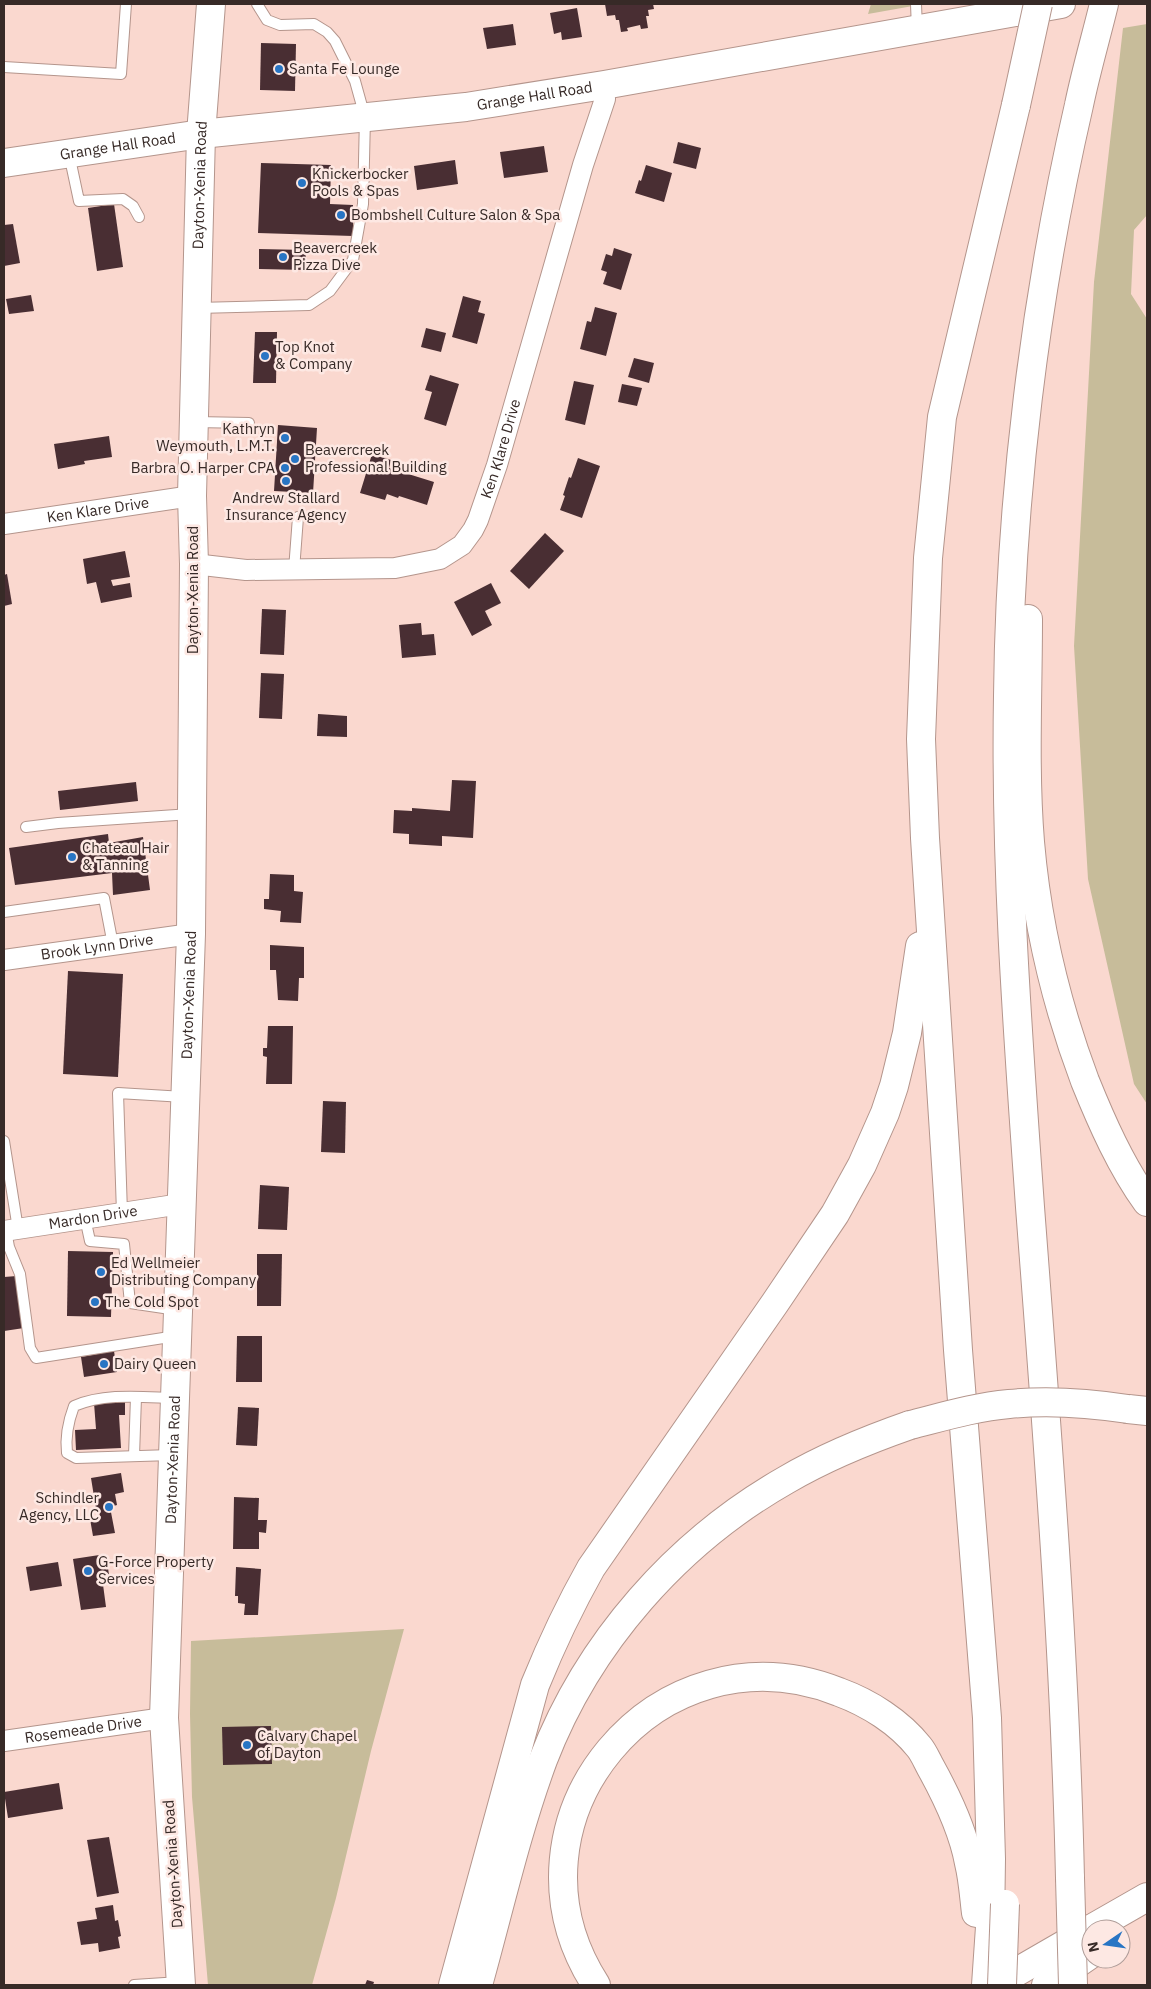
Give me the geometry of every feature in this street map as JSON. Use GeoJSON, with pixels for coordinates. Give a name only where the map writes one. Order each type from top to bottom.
{"type":"FeatureCollection","features":[{"type":"Feature","properties":{"kind":"main road","name":"Dayton-Xenia Road"},"geometry":{"type":"LineString","coordinates":[[181,1984],[164,1718],[191,934],[194,564],[192,496],[196,308],[201,134],[211,4]]}},
{"type":"Feature","properties":{"kind":"main road"},"geometry":{"type":"LineString","coordinates":[[978,1985],[991,1859],[987,1718],[958,1350],[929,903],[921,739],[928,558],[942,417],[1038,4]]}},
{"type":"Feature","properties":{"kind":"main road","name":"Grange Hall Road"},"geometry":{"type":"LineString","coordinates":[[4,163],[201,134],[466,107],[604,85],[917,17],[1061,4]]}},
{"type":"Feature","properties":{"kind":"main road"},"geometry":{"type":"LineString","coordinates":[[1073,1985],[1062,1647],[1017,1016],[1008,822],[1008,695],[1011,599],[1017,505],[1044,287],[1078,106],[1104,4]]}},
{"type":"Feature","properties":{"kind":"main road"},"geometry":{"type":"LineString","coordinates":[[1057,213],[1044,407],[1028,577],[1030,842],[1035,884],[1050,969],[1074,1049],[1108,1135],[1147,1202]]}},
{"type":"Feature","properties":{"kind":"main road"},"geometry":{"type":"LineString","coordinates":[[986,230],[962,369],[953,463],[944,606],[940,816],[950,1004],[975,1365],[997,1620],[1004,1745],[1005,1904],[1002,1985]]}},
{"type":"Feature","properties":{"kind":"main road"},"geometry":{"type":"LineString","coordinates":[[453,1985],[535,1685],[553,1640],[565,1614],[592,1568],[775,1303],[834,1214],[862,1165],[894,1086],[907,1033],[919,950],[929,903]]}},
{"type":"Feature","properties":{"kind":"main road"},"geometry":{"type":"LineString","coordinates":[[478,1985],[527,1806],[544,1759],[564,1713],[605,1645],[634,1607],[691,1548],[748,1504],[786,1479],[836,1454],[910,1425],[958,1412],[1009,1404],[1070,1402],[1138,1410]]}},
{"type":"Feature","properties":{"kind":"main road"},"geometry":{"type":"LineString","coordinates":[[596,1985],[586,1969],[574,1941],[566,1911],[563,1881],[564,1853],[570,1826],[578,1800],[593,1772],[609,1749],[631,1726],[655,1708],[680,1695],[707,1685],[735,1678],[767,1676],[795,1679],[824,1686],[851,1696],[877,1710],[900,1728],[920,1748],[940,1784],[957,1822],[969,1862],[984,1928],[986,1985]]}},
{"type":"Feature","properties":{"kind":"main road"},"geometry":{"type":"LineString","coordinates":[[1068,1985],[1070,1878]]}},
{"type":"Feature","properties":{"kind":"main road"},"geometry":{"type":"LineString","coordinates":[[1108,1919],[1147,1897]]}},
{"type":"Feature","properties":{"kind":"main road"},"geometry":{"type":"LineString","coordinates":[[1131,1926],[1147,1915]]}},
{"type":"Feature","properties":{"kind":"main road"},"geometry":{"type":"LineString","coordinates":[[994,1985],[1081,1935]]}},
{"type":"Feature","properties":{"kind":"main road"},"geometry":{"type":"LineString","coordinates":[[1046,1985],[1081,1961]]}},
{"type":"Feature","properties":{"kind":"street","name":"Ken Klare Drive"},"geometry":{"type":"LineString","coordinates":[[194,564],[246,570],[373,569],[418,565],[440,559],[454,551],[473,530],[497,465],[583,164],[604,100],[604,85]]}},
{"type":"Feature","properties":{"kind":"street","name":"Ken Klare Drive"},"geometry":{"type":"LineString","coordinates":[[4,524],[192,496]]}},
{"type":"Feature","properties":{"kind":"street","name":"Brook Lynn Drive"},"geometry":{"type":"LineString","coordinates":[[4,960],[191,934]]}},
{"type":"Feature","properties":{"kind":"street","name":"Mardon Drive"},"geometry":{"type":"LineString","coordinates":[[9,1230],[181,1204]]}},
{"type":"Feature","properties":{"kind":"street","name":"Rosemeade Drive"},"geometry":{"type":"LineString","coordinates":[[4,1741],[164,1718]]}},
{"type":"Feature","properties":{"kind":"lane"},"geometry":{"type":"LineString","coordinates":[[4,66],[121,74],[126,4]]}},
{"type":"Feature","properties":{"kind":"lane"},"geometry":{"type":"LineString","coordinates":[[196,308],[309,305],[330,291],[353,260],[363,204],[365,118],[355,81],[335,41],[331,37],[314,24],[280,25],[267,20],[257,4]]}},
{"type":"Feature","properties":{"kind":"lane"},"geometry":{"type":"LineString","coordinates":[[69,154],[79,201],[123,199],[133,206],[139,217]]}},
{"type":"Feature","properties":{"kind":"lane"},"geometry":{"type":"LineString","coordinates":[[194,422],[249,423]]}},
{"type":"Feature","properties":{"kind":"lane"},"geometry":{"type":"LineString","coordinates":[[294,570],[298,517]]}},
{"type":"Feature","properties":{"kind":"lane"},"geometry":{"type":"LineString","coordinates":[[26,827],[77,821],[192,814]]}},
{"type":"Feature","properties":{"kind":"lane"},"geometry":{"type":"LineString","coordinates":[[4,912],[104,898],[113,945]]}},
{"type":"Feature","properties":{"kind":"lane"},"geometry":{"type":"LineString","coordinates":[[122,1213],[118,1093],[185,1097]]}},
{"type":"Feature","properties":{"kind":"lane"},"geometry":{"type":"LineString","coordinates":[[4,1141],[9,1246],[20,1274],[30,1348],[36,1358],[177,1323]]}},
{"type":"Feature","properties":{"kind":"lane"},"geometry":{"type":"LineString","coordinates":[[85,1218],[90,1241],[124,1244],[130,1303],[177,1323]]}},
{"type":"Feature","properties":{"kind":"lane"},"geometry":{"type":"LineString","coordinates":[[134,1456],[136,1397]]}},
{"type":"Feature","properties":{"kind":"lane"},"geometry":{"type":"LineString","coordinates":[[173,1455],[76,1458],[67,1453],[66,1442],[68,1422],[74,1406],[90,1399],[175,1398]]}},
{"type":"Feature","properties":{"kind":"lane"},"geometry":{"type":"LineString","coordinates":[[134,1985],[181,1984]]}},
{"type":"Feature","properties":{"kind":"shaded area"},"geometry":{"type":"Polygon","coordinates":[[[871,4],[924,4],[868,14],[871,4]]]}},
{"type":"Feature","properties":{"kind":"shaded area"},"geometry":{"type":"Polygon","coordinates":[[[1147,24],[1147,215],[1134,230],[1131,294],[1147,319],[1147,1104],[1134,1084],[1088,879],[1074,646],[1094,282],[1123,28],[1147,24]]]}},
{"type":"Feature","properties":{"kind":"shaded area"},"geometry":{"type":"Polygon","coordinates":[[[404,1629],[312,1985],[208,1985],[192,1797],[191,1641],[404,1629]]]}},
{"type":"Feature","properties":{"kind":"building"},"geometry":{"type":"Polygon","coordinates":[[[605,4],[653,4],[654,9],[648,10],[649,16],[646,16],[648,28],[641,29],[640,25],[627,28],[628,31],[621,32],[619,20],[616,20],[615,15],[607,16],[605,4]]]}},
{"type":"Feature","properties":{"kind":"building"},"geometry":{"type":"Polygon","coordinates":[[[577,8],[582,37],[562,40],[561,32],[554,34],[550,13],[577,8]]]}},
{"type":"Feature","properties":{"kind":"building"},"geometry":{"type":"Polygon","coordinates":[[[513,24],[516,45],[487,49],[483,28],[513,24]]]}},
{"type":"Feature","properties":{"kind":"building"},"geometry":{"type":"Polygon","coordinates":[[[261,43],[296,44],[295,91],[260,90],[261,43]]]}},
{"type":"Feature","properties":{"kind":"building"},"geometry":{"type":"Polygon","coordinates":[[[678,142],[701,148],[696,169],[673,163],[678,142]]]}},
{"type":"Feature","properties":{"kind":"building"},"geometry":{"type":"Polygon","coordinates":[[[544,146],[548,172],[504,178],[500,152],[544,146]]]}},
{"type":"Feature","properties":{"kind":"building"},"geometry":{"type":"Polygon","coordinates":[[[455,160],[458,184],[417,190],[414,166],[455,160]]]}},
{"type":"Feature","properties":{"kind":"building"},"geometry":{"type":"Polygon","coordinates":[[[261,163],[331,165],[330,204],[353,205],[353,236],[258,233],[261,163]]]}},
{"type":"Feature","properties":{"kind":"building"},"geometry":{"type":"Polygon","coordinates":[[[646,165],[672,173],[664,202],[635,193],[646,165]]]}},
{"type":"Feature","properties":{"kind":"building"},"geometry":{"type":"Polygon","coordinates":[[[114,204],[123,267],[97,271],[88,208],[114,204]]]}},
{"type":"Feature","properties":{"kind":"building"},"geometry":{"type":"Polygon","coordinates":[[[13,224],[20,263],[4,266],[4,225],[13,224]]]}},
{"type":"Feature","properties":{"kind":"building"},"geometry":{"type":"Polygon","coordinates":[[[614,248],[632,254],[621,290],[603,284],[607,272],[601,270],[606,254],[612,256],[614,248]]]}},
{"type":"Feature","properties":{"kind":"building"},"geometry":{"type":"Polygon","coordinates":[[[259,249],[306,250],[305,270],[259,269],[259,249]]]}},
{"type":"Feature","properties":{"kind":"building"},"geometry":{"type":"Polygon","coordinates":[[[31,295],[34,311],[9,314],[6,299],[31,295]]]}},
{"type":"Feature","properties":{"kind":"building"},"geometry":{"type":"Polygon","coordinates":[[[463,296],[481,301],[478,312],[485,314],[477,344],[452,337],[463,296]]]}},
{"type":"Feature","properties":{"kind":"building"},"geometry":{"type":"Polygon","coordinates":[[[595,307],[617,313],[606,356],[580,349],[587,321],[591,322],[595,307]]]}},
{"type":"Feature","properties":{"kind":"building"},"geometry":{"type":"Polygon","coordinates":[[[426,328],[446,333],[441,352],[421,347],[426,328]]]}},
{"type":"Feature","properties":{"kind":"building"},"geometry":{"type":"Polygon","coordinates":[[[255,332],[277,332],[276,383],[253,383],[255,332]]]}},
{"type":"Feature","properties":{"kind":"building"},"geometry":{"type":"Polygon","coordinates":[[[634,358],[654,363],[649,383],[628,377],[634,358]]]}},
{"type":"Feature","properties":{"kind":"building"},"geometry":{"type":"Polygon","coordinates":[[[430,375],[459,384],[446,426],[424,419],[432,392],[425,390],[430,375]]]}},
{"type":"Feature","properties":{"kind":"building"},"geometry":{"type":"Polygon","coordinates":[[[574,381],[594,385],[585,425],[565,420],[574,381]]]}},
{"type":"Feature","properties":{"kind":"building"},"geometry":{"type":"Polygon","coordinates":[[[622,384],[642,388],[637,406],[618,402],[622,384]]]}},
{"type":"Feature","properties":{"kind":"building","name":"Beavercreek Professional Building"},"geometry":{"type":"Polygon","coordinates":[[[278,425],[317,428],[313,493],[274,491],[278,425]]]}},
{"type":"Feature","properties":{"kind":"building"},"geometry":{"type":"Polygon","coordinates":[[[109,436],[112,457],[84,461],[85,464],[58,469],[54,444],[109,436]]]}},
{"type":"Feature","properties":{"kind":"building"},"geometry":{"type":"Polygon","coordinates":[[[372,454],[391,460],[389,468],[434,482],[427,505],[399,496],[398,498],[387,494],[385,500],[360,493],[372,454]]]}},
{"type":"Feature","properties":{"kind":"building"},"geometry":{"type":"Polygon","coordinates":[[[578,458],[600,466],[582,518],[560,510],[569,477],[571,478],[578,458]]]}},
{"type":"Feature","properties":{"kind":"building"},"geometry":{"type":"Polygon","coordinates":[[[545,533],[564,551],[529,589],[510,571],[545,533]]]}},
{"type":"Feature","properties":{"kind":"building"},"geometry":{"type":"Polygon","coordinates":[[[125,551],[130,577],[111,580],[113,586],[130,583],[132,597],[101,603],[96,582],[87,584],[83,559],[125,551]]]}},
{"type":"Feature","properties":{"kind":"building"},"geometry":{"type":"Polygon","coordinates":[[[7,574],[12,604],[4,606],[4,575],[7,574]]]}},
{"type":"Feature","properties":{"kind":"building"},"geometry":{"type":"Polygon","coordinates":[[[491,583],[501,603],[485,611],[492,625],[472,636],[454,602],[491,583]]]}},
{"type":"Feature","properties":{"kind":"building"},"geometry":{"type":"Polygon","coordinates":[[[262,609],[286,610],[284,655],[260,654],[262,609]]]}},
{"type":"Feature","properties":{"kind":"building"},"geometry":{"type":"Polygon","coordinates":[[[421,623],[422,635],[434,634],[436,655],[402,658],[399,625],[421,623]]]}},
{"type":"Feature","properties":{"kind":"building"},"geometry":{"type":"Polygon","coordinates":[[[261,673],[284,674],[282,719],[259,718],[261,673]]]}},
{"type":"Feature","properties":{"kind":"building"},"geometry":{"type":"Polygon","coordinates":[[[318,714],[347,716],[347,737],[317,736],[318,714]]]}},
{"type":"Feature","properties":{"kind":"building"},"geometry":{"type":"Polygon","coordinates":[[[452,780],[476,781],[473,838],[442,836],[442,846],[409,844],[409,834],[393,833],[394,810],[412,811],[412,808],[450,811],[452,780]]]}},
{"type":"Feature","properties":{"kind":"building"},"geometry":{"type":"Polygon","coordinates":[[[136,782],[138,801],[60,810],[58,791],[136,782]]]}},
{"type":"Feature","properties":{"kind":"building"},"geometry":{"type":"Polygon","coordinates":[[[108,834],[109,843],[143,837],[150,890],[113,895],[112,873],[15,885],[9,848],[108,834]]]}},
{"type":"Feature","properties":{"kind":"building"},"geometry":{"type":"Polygon","coordinates":[[[270,874],[294,875],[294,891],[303,892],[301,923],[280,922],[281,911],[264,909],[264,899],[269,899],[270,874]]]}},
{"type":"Feature","properties":{"kind":"building"},"geometry":{"type":"Polygon","coordinates":[[[270,945],[304,947],[304,978],[299,978],[298,1001],[278,1000],[276,970],[270,970],[270,945]]]}},
{"type":"Feature","properties":{"kind":"building"},"geometry":{"type":"Polygon","coordinates":[[[68,971],[123,974],[118,1077],[63,1074],[68,971]]]}},
{"type":"Feature","properties":{"kind":"building"},"geometry":{"type":"Polygon","coordinates":[[[268,1026],[293,1026],[292,1084],[266,1084],[267,1057],[263,1056],[263,1048],[267,1048],[268,1026]]]}},
{"type":"Feature","properties":{"kind":"building"},"geometry":{"type":"Polygon","coordinates":[[[323,1101],[346,1102],[345,1153],[321,1152],[323,1101]]]}},
{"type":"Feature","properties":{"kind":"building"},"geometry":{"type":"Polygon","coordinates":[[[260,1185],[289,1187],[287,1230],[258,1229],[260,1185]]]}},
{"type":"Feature","properties":{"kind":"building"},"geometry":{"type":"Polygon","coordinates":[[[68,1251],[113,1252],[111,1317],[67,1316],[68,1251]]]}},
{"type":"Feature","properties":{"kind":"building"},"geometry":{"type":"Polygon","coordinates":[[[257,1254],[282,1254],[281,1306],[257,1306],[257,1254]]]}},
{"type":"Feature","properties":{"kind":"building"},"geometry":{"type":"Polygon","coordinates":[[[17,1276],[24,1328],[4,1331],[4,1277],[17,1276]]]}},
{"type":"Feature","properties":{"kind":"building"},"geometry":{"type":"Polygon","coordinates":[[[237,1336],[262,1336],[262,1382],[236,1382],[237,1336]]]}},
{"type":"Feature","properties":{"kind":"building"},"geometry":{"type":"Polygon","coordinates":[[[114,1351],[117,1372],[84,1377],[81,1357],[114,1351]]]}},
{"type":"Feature","properties":{"kind":"building"},"geometry":{"type":"Polygon","coordinates":[[[125,1400],[125,1415],[119,1415],[121,1448],[76,1450],[75,1430],[96,1429],[94,1403],[125,1400]]]}},
{"type":"Feature","properties":{"kind":"building"},"geometry":{"type":"Polygon","coordinates":[[[238,1407],[259,1408],[257,1446],[236,1445],[238,1407]]]}},
{"type":"Feature","properties":{"kind":"building"},"geometry":{"type":"Polygon","coordinates":[[[121,1473],[124,1492],[115,1494],[117,1505],[110,1507],[115,1533],[93,1536],[90,1519],[100,1518],[99,1509],[96,1509],[91,1478],[121,1473]]]}},
{"type":"Feature","properties":{"kind":"building"},"geometry":{"type":"Polygon","coordinates":[[[234,1497],[259,1498],[258,1520],[267,1520],[266,1533],[259,1532],[259,1549],[233,1549],[234,1497]]]}},
{"type":"Feature","properties":{"kind":"building"},"geometry":{"type":"Polygon","coordinates":[[[106,1554],[109,1575],[102,1577],[106,1607],[81,1610],[73,1559],[106,1554]]]}},
{"type":"Feature","properties":{"kind":"building"},"geometry":{"type":"Polygon","coordinates":[[[58,1562],[62,1586],[30,1591],[26,1567],[58,1562]]]}},
{"type":"Feature","properties":{"kind":"building"},"geometry":{"type":"Polygon","coordinates":[[[236,1567],[261,1569],[258,1615],[244,1615],[245,1604],[238,1603],[238,1596],[235,1596],[236,1567]]]}},
{"type":"Feature","properties":{"kind":"building","name":"Calvary Chapel of Dayton"},"geometry":{"type":"Polygon","coordinates":[[[271,1726],[272,1764],[223,1765],[222,1727],[271,1726]]]}},
{"type":"Feature","properties":{"kind":"building"},"geometry":{"type":"Polygon","coordinates":[[[59,1783],[63,1809],[8,1818],[4,1792],[59,1783]]]}},
{"type":"Feature","properties":{"kind":"building"},"geometry":{"type":"Polygon","coordinates":[[[109,1837],[119,1893],[97,1897],[87,1840],[109,1837]]]}},
{"type":"Feature","properties":{"kind":"building"},"geometry":{"type":"Polygon","coordinates":[[[113,1905],[115,1921],[118,1920],[121,1936],[118,1937],[120,1948],[99,1952],[98,1943],[81,1945],[77,1922],[97,1919],[95,1908],[113,1905]]]}},
{"type":"Feature","properties":{"kind":"building"},"geometry":{"type":"Polygon","coordinates":[[[367,1980],[374,1982],[373,1985],[365,1985],[367,1980]]]}},
{"type":"Feature","properties":{"kind":"place","name":"Santa Fe Lounge"},"geometry":{"type":"Point","coordinates":[279,69]}},
{"type":"Feature","properties":{"kind":"place","name":"Knickerbocker Pools & Spas"},"geometry":{"type":"Point","coordinates":[302,183]}},
{"type":"Feature","properties":{"kind":"place","name":"Bombshell Culture Salon & Spa"},"geometry":{"type":"Point","coordinates":[341,215]}},
{"type":"Feature","properties":{"kind":"place","name":"Beavercreek Pizza Dive"},"geometry":{"type":"Point","coordinates":[283,257]}},
{"type":"Feature","properties":{"kind":"place","name":"Top Knot & Company"},"geometry":{"type":"Point","coordinates":[265,356]}},
{"type":"Feature","properties":{"kind":"place","name":"Kathryn Weymouth, L.M.T."},"geometry":{"type":"Point","coordinates":[285,438]}},
{"type":"Feature","properties":{"kind":"place","name":"Beavercreek Professional Building"},"geometry":{"type":"Point","coordinates":[295,459]}},
{"type":"Feature","properties":{"kind":"place","name":"Barbra O. Harper CPA"},"geometry":{"type":"Point","coordinates":[285,468]}},
{"type":"Feature","properties":{"kind":"place","name":"Andrew Stallard Insurance Agency"},"geometry":{"type":"Point","coordinates":[286,481]}},
{"type":"Feature","properties":{"kind":"place","name":"Chateau Hair & Tanning"},"geometry":{"type":"Point","coordinates":[72,857]}},
{"type":"Feature","properties":{"kind":"place","name":"Ed Wellmeier Distributing Company"},"geometry":{"type":"Point","coordinates":[101,1272]}},
{"type":"Feature","properties":{"kind":"place","name":"The Cold Spot"},"geometry":{"type":"Point","coordinates":[95,1302]}},
{"type":"Feature","properties":{"kind":"place","name":"Dairy Queen"},"geometry":{"type":"Point","coordinates":[104,1364]}},
{"type":"Feature","properties":{"kind":"place","name":"Schindler Agency, LLC"},"geometry":{"type":"Point","coordinates":[109,1507]}},
{"type":"Feature","properties":{"kind":"place","name":"G-Force Property Services"},"geometry":{"type":"Point","coordinates":[88,1571]}},
{"type":"Feature","properties":{"kind":"place","name":"Calvary Chapel of Dayton"},"geometry":{"type":"Point","coordinates":[247,1745]}}]}
